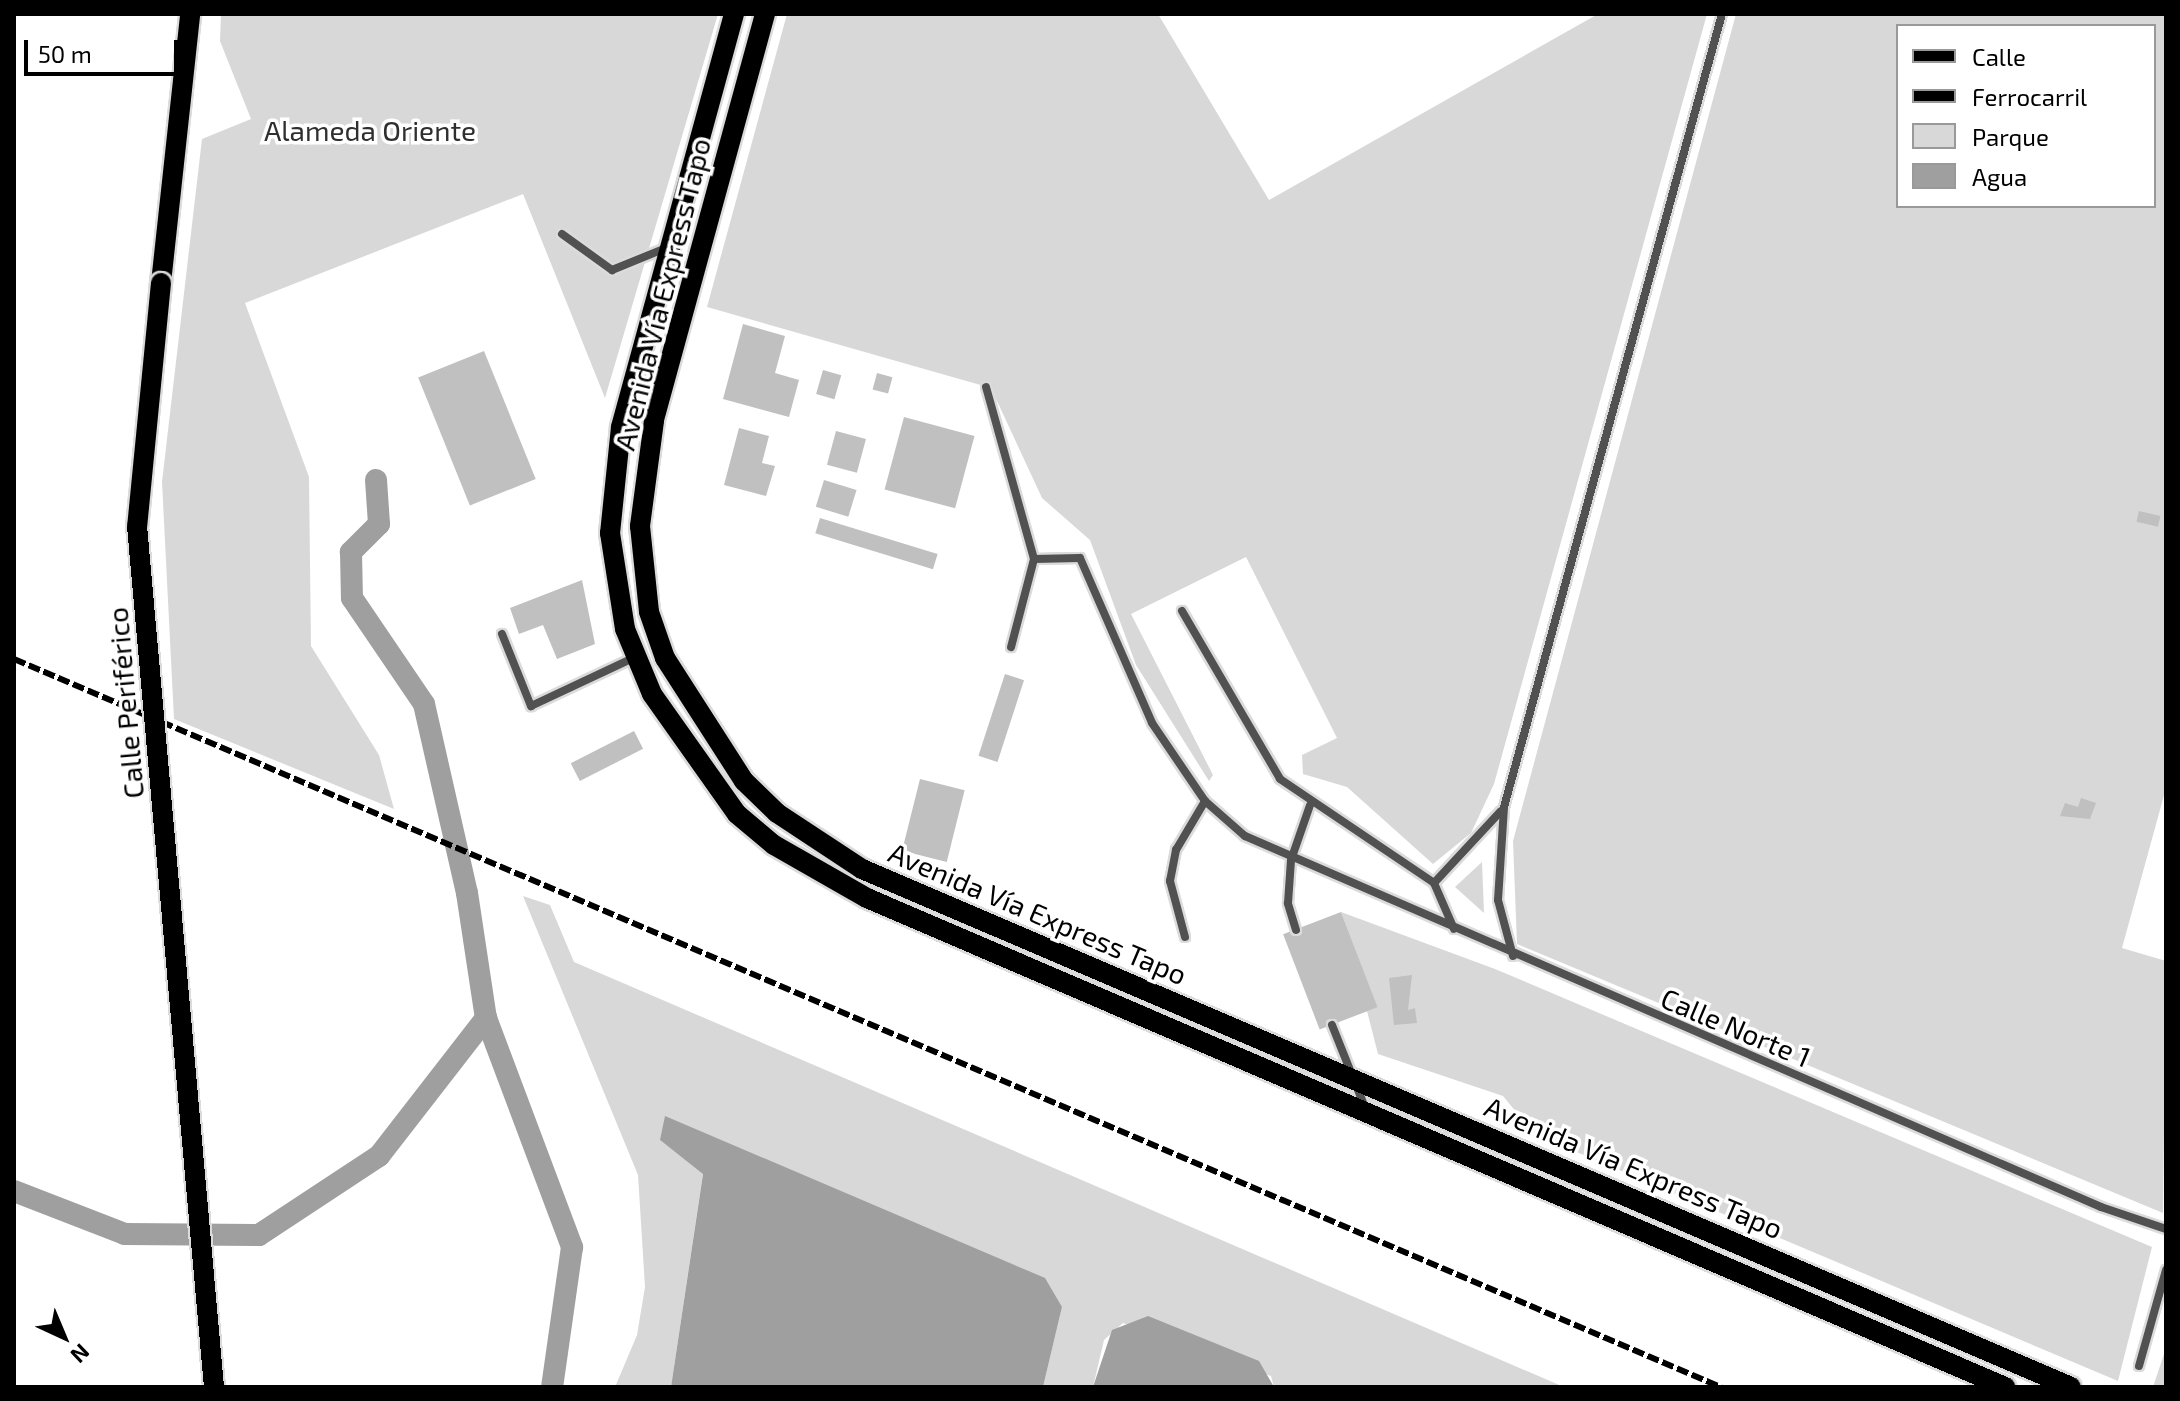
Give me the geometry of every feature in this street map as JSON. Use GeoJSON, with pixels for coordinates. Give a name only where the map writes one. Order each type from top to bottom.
{"type":"FeatureCollection","features":[{"type":"Feature","properties":{"kind":"main road","name":"Calle Periférico"},"geometry":{"type":"LineString","coordinates":[[190,14],[137,526],[214,1387]]}},
{"type":"Feature","properties":{"kind":"main road","name":"Avenida Vía Express Tapo"},"geometry":{"type":"LineString","coordinates":[[734,14],[670,246],[613,477],[615,580],[635,656],[711,785],[774,845],[819,874],[2005,1387]]}},
{"type":"Feature","properties":{"kind":"main road","name":"Avenida Vía Express Tapo"},"geometry":{"type":"LineString","coordinates":[[765,14],[644,480],[641,567],[649,612],[683,694],[744,781],[819,845],[2071,1387]]}},
{"type":"Feature","properties":{"kind":"lane"},"geometry":{"type":"LineString","coordinates":[[1513,956],[1497,888],[1504,807],[1722,14]]}},
{"type":"Feature","properties":{"kind":"lane"},"geometry":{"type":"LineString","coordinates":[[562,234],[612,270],[670,246]]}},
{"type":"Feature","properties":{"kind":"lane"},"geometry":{"type":"LineString","coordinates":[[986,387],[1034,559],[1011,647]]}},
{"type":"Feature","properties":{"kind":"lane","name":"Calle Norte 1"},"geometry":{"type":"LineString","coordinates":[[1034,559],[1080,558],[1152,723],[1205,801],[1245,836],[1291,860],[1513,956],[2166,1229]]}},
{"type":"Feature","properties":{"kind":"lane"},"geometry":{"type":"LineString","coordinates":[[1182,611],[1252,740],[1310,805],[1434,883],[1454,930]]}},
{"type":"Feature","properties":{"kind":"lane"},"geometry":{"type":"LineString","coordinates":[[502,634],[531,706],[635,656]]}},
{"type":"Feature","properties":{"kind":"lane"},"geometry":{"type":"LineString","coordinates":[[1185,937],[1170,881],[1176,850],[1205,801]]}},
{"type":"Feature","properties":{"kind":"lane"},"geometry":{"type":"LineString","coordinates":[[1296,930],[1288,903],[1291,860],[1310,805]]}},
{"type":"Feature","properties":{"kind":"lane"},"geometry":{"type":"LineString","coordinates":[[1434,883],[1475,847],[1504,807]]}},
{"type":"Feature","properties":{"kind":"lane"},"geometry":{"type":"LineString","coordinates":[[1332,1025],[1367,1113]]}},
{"type":"Feature","properties":{"kind":"lane"},"geometry":{"type":"LineString","coordinates":[[2139,1366],[2166,1270]]}},
{"type":"Feature","properties":{"kind":"green space","name":"Alameda Oriente"},"geometry":{"type":"Polygon","coordinates":[[[221,14],[718,14],[605,398],[523,194],[245,303],[309,477],[311,646],[379,755],[394,809],[174,719],[162,482],[202,139],[251,119],[220,41],[221,14]]]}},
{"type":"Feature","properties":{"kind":"green space"},"geometry":{"type":"Polygon","coordinates":[[[787,14],[1158,14],[1269,200],[1598,14],[1707,14],[1494,784],[1471,833],[1433,864],[1347,787],[1303,774],[1302,755],[1337,738],[1246,557],[1131,614],[1213,775],[1209,781],[1136,665],[1090,540],[1042,498],[991,388],[707,307],[787,14]]]}},
{"type":"Feature","properties":{"kind":"green space"},"geometry":{"type":"Polygon","coordinates":[[[1736,14],[2166,14],[2166,788],[2122,948],[2166,961],[2163,1213],[1517,944],[1513,841],[1736,14]]]}},
{"type":"Feature","properties":{"kind":"green space"},"geometry":{"type":"Polygon","coordinates":[[[1482,862],[1484,913],[1455,887],[1482,862]]]}},
{"type":"Feature","properties":{"kind":"green space"},"geometry":{"type":"Polygon","coordinates":[[[523,896],[550,905],[574,962],[1564,1387],[1274,1387],[1271,1376],[1123,1323],[1104,1340],[1093,1387],[1043,1387],[1062,1307],[660,1140],[703,1173],[671,1387],[615,1387],[637,1335],[645,1287],[638,1175],[523,896]]]}},
{"type":"Feature","properties":{"kind":"green space"},"geometry":{"type":"Polygon","coordinates":[[[1341,912],[1495,969],[2152,1247],[2118,1381],[1534,1134],[1503,1096],[1378,1054],[1367,1011],[1377,1007],[1341,912]]]}},
{"type":"Feature","properties":{"kind":"green space"},"geometry":{"type":"Polygon","coordinates":[[[2166,1348],[2166,1387],[2153,1387],[2166,1348]]]}},
{"type":"Feature","properties":{"kind":"water"},"geometry":{"type":"Polygon","coordinates":[[[665,1116],[1045,1278],[1062,1307],[1043,1387],[671,1387],[703,1174],[660,1140],[665,1116]]]}},
{"type":"Feature","properties":{"kind":"water"},"geometry":{"type":"Polygon","coordinates":[[[1148,1316],[1259,1361],[1274,1387],[1093,1387],[1112,1330],[1148,1316]]]}},
{"type":"Feature","properties":{"kind":"building"},"geometry":{"type":"Polygon","coordinates":[[[743,324],[785,336],[775,373],[799,380],[789,417],[723,399],[743,324]]]}},
{"type":"Feature","properties":{"kind":"building"},"geometry":{"type":"Polygon","coordinates":[[[484,351],[536,479],[470,506],[418,378],[484,351]]]}},
{"type":"Feature","properties":{"kind":"building"},"geometry":{"type":"Polygon","coordinates":[[[823,370],[841,375],[834,399],[816,394],[823,370]]]}},
{"type":"Feature","properties":{"kind":"building"},"geometry":{"type":"Polygon","coordinates":[[[877,373],[892,377],[888,394],[873,389],[877,373]]]}},
{"type":"Feature","properties":{"kind":"building"},"geometry":{"type":"Polygon","coordinates":[[[904,417],[975,436],[955,508],[885,489],[904,417]]]}},
{"type":"Feature","properties":{"kind":"building"},"geometry":{"type":"Polygon","coordinates":[[[739,428],[769,436],[762,463],[775,466],[766,496],[724,485],[739,428]]]}},
{"type":"Feature","properties":{"kind":"building"},"geometry":{"type":"Polygon","coordinates":[[[836,431],[866,439],[857,473],[827,465],[836,431]]]}},
{"type":"Feature","properties":{"kind":"building"},"geometry":{"type":"Polygon","coordinates":[[[824,480],[857,490],[848,517],[816,507],[824,480]]]}},
{"type":"Feature","properties":{"kind":"building"},"geometry":{"type":"Polygon","coordinates":[[[2139,511],[2160,516],[2158,527],[2137,522],[2139,511]]]}},
{"type":"Feature","properties":{"kind":"building"},"geometry":{"type":"Polygon","coordinates":[[[820,518],[938,554],[933,569],[815,533],[820,518]]]}},
{"type":"Feature","properties":{"kind":"building"},"geometry":{"type":"Polygon","coordinates":[[[582,580],[595,644],[557,659],[543,625],[519,634],[510,608],[582,580]]]}},
{"type":"Feature","properties":{"kind":"building"},"geometry":{"type":"Polygon","coordinates":[[[1005,674],[1024,680],[997,762],[978,756],[1005,674]]]}},
{"type":"Feature","properties":{"kind":"building"},"geometry":{"type":"Polygon","coordinates":[[[634,731],[643,749],[580,781],[571,763],[634,731]]]}},
{"type":"Feature","properties":{"kind":"building"},"geometry":{"type":"Polygon","coordinates":[[[920,779],[965,790],[947,862],[902,851],[920,779]]]}},
{"type":"Feature","properties":{"kind":"building"},"geometry":{"type":"Polygon","coordinates":[[[2081,798],[2096,803],[2090,819],[2060,816],[2065,803],[2078,807],[2081,798]]]}},
{"type":"Feature","properties":{"kind":"building"},"geometry":{"type":"Polygon","coordinates":[[[1341,912],[1378,1007],[1320,1029],[1283,934],[1341,912]]]}},
{"type":"Feature","properties":{"kind":"building"},"geometry":{"type":"Polygon","coordinates":[[[1412,975],[1408,1010],[1415,1008],[1417,1023],[1394,1025],[1389,978],[1412,975]]]}},
{"type":"Feature","properties":{"kind":"waterway"},"geometry":{"type":"LineString","coordinates":[[376,480],[379,524],[351,552],[352,598],[424,704],[467,893],[486,1018],[572,1247],[552,1387]]}},
{"type":"Feature","properties":{"kind":"waterway"},"geometry":{"type":"LineString","coordinates":[[14,1191],[125,1234],[259,1235],[379,1156],[486,1018]]}},
{"type":"Feature","properties":{"kind":"railway"},"geometry":{"type":"LineString","coordinates":[[14,659],[1721,1387]]}}]}
